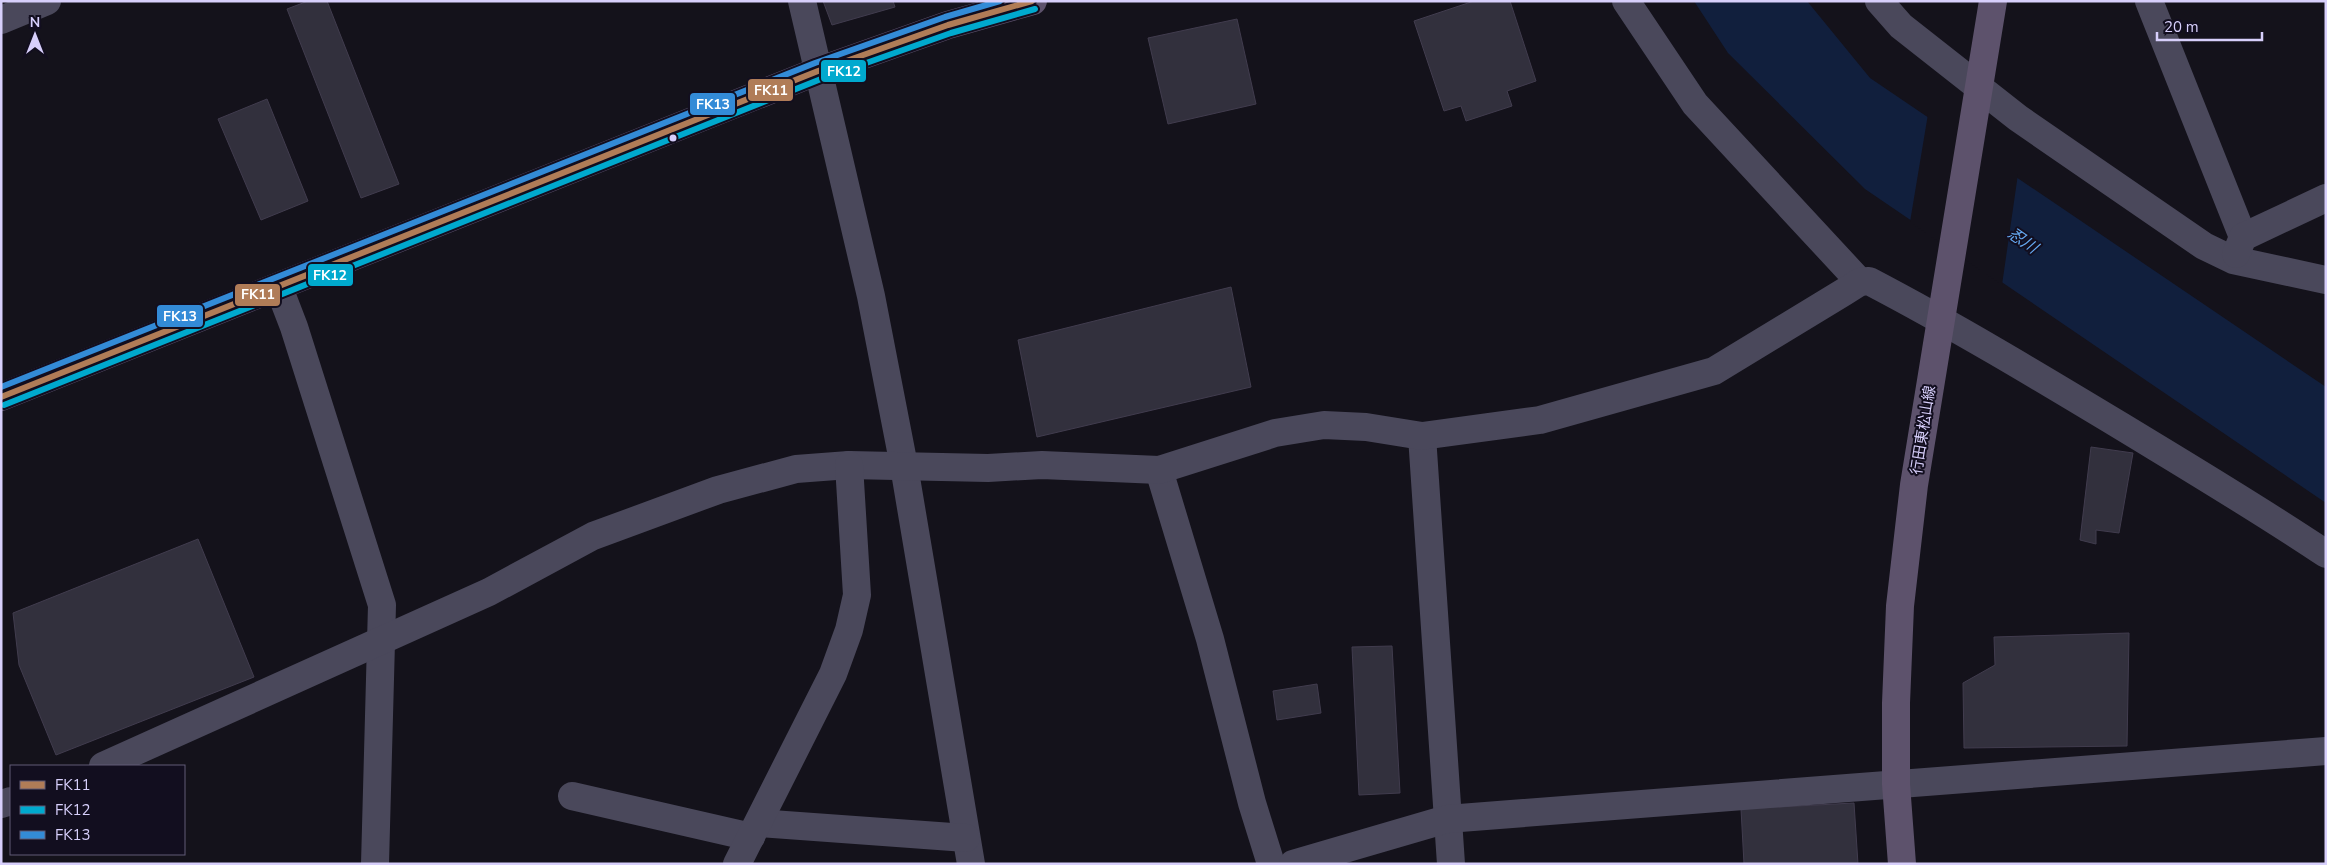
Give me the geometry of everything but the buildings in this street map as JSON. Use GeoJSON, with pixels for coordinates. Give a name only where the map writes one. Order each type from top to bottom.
{"type":"FeatureCollection","features":[{"type":"Feature","properties":{"kind":"main road"},"geometry":{"type":"LineString","coordinates":[[1,397],[279,288],[818,71],[948,25],[1033,1]]}},
{"type":"Feature","properties":{"kind":"main road","name":"行田東松山線"},"geometry":{"type":"LineString","coordinates":[[1902,864],[1896,784],[1896,703],[1900,606],[1914,485],[1993,1]]}},
{"type":"Feature","properties":{"kind":"street"},"geometry":{"type":"LineString","coordinates":[[4,13],[47,1]]}},
{"type":"Feature","properties":{"kind":"street"},"geometry":{"type":"LineString","coordinates":[[572,796],[755,830],[969,851],[904,466],[871,296],[802,1]]}},
{"type":"Feature","properties":{"kind":"street"},"geometry":{"type":"LineString","coordinates":[[1626,1],[1695,104],[1860,282]]}},
{"type":"Feature","properties":{"kind":"street"},"geometry":{"type":"LineString","coordinates":[[1879,1],[1901,26],[1947,64],[1977,94],[2018,118],[2204,246],[2238,249],[2326,280]]}},
{"type":"Feature","properties":{"kind":"street"},"geometry":{"type":"LineString","coordinates":[[2149,1],[2238,249]]}},
{"type":"Feature","properties":{"kind":"street"},"geometry":{"type":"LineString","coordinates":[[2238,249],[2326,198]]}},
{"type":"Feature","properties":{"kind":"street"},"geometry":{"type":"LineString","coordinates":[[106,765],[489,592],[592,536],[718,490],[796,469],[849,466],[988,468],[1051,466],[1159,470],[1276,433],[1324,424],[1422,436],[1540,420],[1714,371],[1860,282],[1869,281],[1942,308],[2326,554]]}},
{"type":"Feature","properties":{"kind":"street"},"geometry":{"type":"LineString","coordinates":[[279,288],[294,327],[382,605],[375,864]]}},
{"type":"Feature","properties":{"kind":"street"},"geometry":{"type":"LineString","coordinates":[[1422,436],[1451,864]]}},
{"type":"Feature","properties":{"kind":"street"},"geometry":{"type":"LineString","coordinates":[[737,864],[833,674],[854,613],[857,574],[849,466]]}},
{"type":"Feature","properties":{"kind":"street"},"geometry":{"type":"LineString","coordinates":[[1159,470],[1210,638],[1252,803],[1271,864]]}},
{"type":"Feature","properties":{"kind":"street"},"geometry":{"type":"LineString","coordinates":[[1293,864],[1447,819],[2326,750]]}},
{"type":"Feature","properties":{"kind":"water","name":"忍川"},"geometry":{"type":"Polygon","coordinates":[[[1694,1],[1807,1],[1870,78],[2326,387],[2326,503],[1865,189],[1728,53],[1694,1]]]}},
{"type":"Feature","properties":{"kind":"pier"},"geometry":{"type":"Polygon","coordinates":[[[1928,114],[2018,174],[2002,285],[1910,222],[1928,114]]]}},
{"type":"Feature","properties":{"kind":"transit line","name":"FK13"},"geometry":{"type":"LineString","coordinates":[[1,387],[815,63],[945,17],[1000,1]]}},
{"type":"Feature","properties":{"kind":"transit line","name":"FK11"},"geometry":{"type":"LineString","coordinates":[[1,397],[818,71],[948,25],[1032,1]]}},
{"type":"Feature","properties":{"kind":"transit line","name":"FK12"},"geometry":{"type":"LineString","coordinates":[[4,405],[821,79],[951,33],[1035,9]]}}]}
